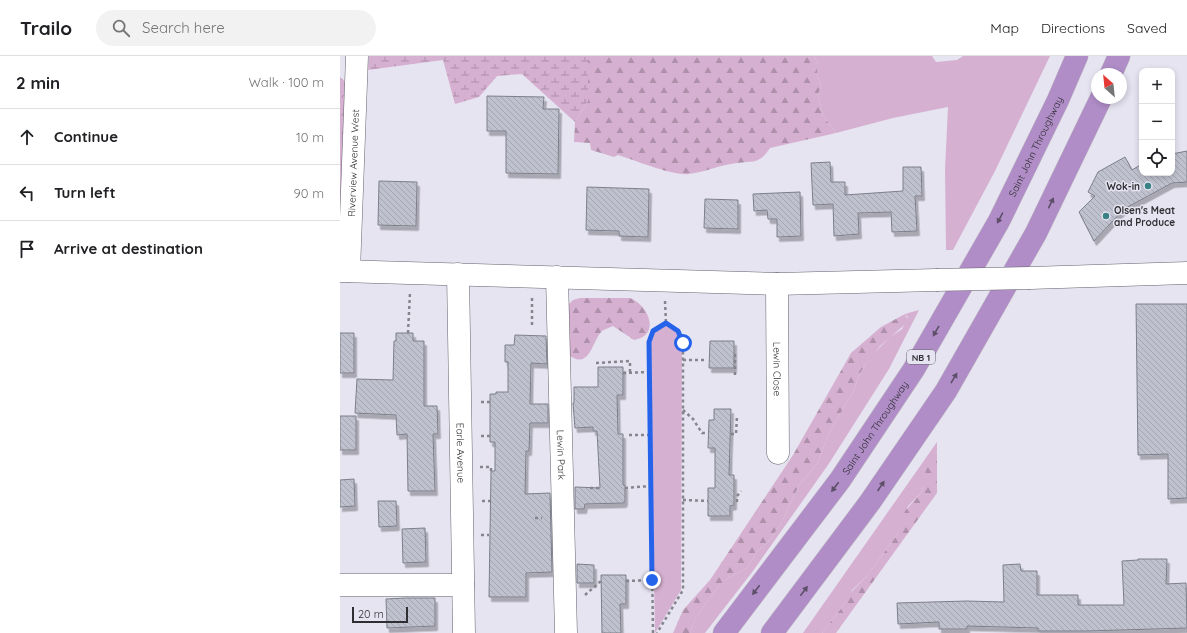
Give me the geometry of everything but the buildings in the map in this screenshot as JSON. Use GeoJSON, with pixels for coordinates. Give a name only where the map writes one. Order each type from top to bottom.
{"type":"FeatureCollection","features":[{"type":"Feature","properties":{"kind":"highway","name":"Saint John Throughway"},"geometry":{"type":"LineString","coordinates":[[724,633],[840,480],[914,368],[1002,214],[1058,100],[1077,56]]}},
{"type":"Feature","properties":{"kind":"highway"},"geometry":{"type":"LineString","coordinates":[[1114,68],[1119,56]]}},
{"type":"Feature","properties":{"kind":"highway"},"geometry":{"type":"LineString","coordinates":[[772,633],[870,502],[946,391],[1036,233],[1098,104]]}},
{"type":"Feature","properties":{"kind":"street","name":"Riverview Avenue West"},"geometry":{"type":"LineString","coordinates":[[345,271],[357,56]]}},
{"type":"Feature","properties":{"kind":"street"},"geometry":{"type":"LineString","coordinates":[[1158,274],[1187,259]]}},
{"type":"Feature","properties":{"kind":"street"},"geometry":{"type":"LineString","coordinates":[[345,271],[777,284],[1187,273]]}},
{"type":"Feature","properties":{"kind":"street","name":"Earle Avenue"},"geometry":{"type":"LineString","coordinates":[[458,274],[464,633]]}},
{"type":"Feature","properties":{"kind":"street","name":"Lewin Park"},"geometry":{"type":"LineString","coordinates":[[557,277],[566,633]]}},
{"type":"Feature","properties":{"kind":"street","name":"Lewin Close"},"geometry":{"type":"LineString","coordinates":[[777,284],[778,453]]}},
{"type":"Feature","properties":{"kind":"street"},"geometry":{"type":"LineString","coordinates":[[340,585],[463,585]]}},
{"type":"Feature","properties":{"kind":"path"},"geometry":{"type":"LineString","coordinates":[[408,334],[411,272]]}},
{"type":"Feature","properties":{"kind":"path"},"geometry":{"type":"LineString","coordinates":[[532,298],[532,328]]}},
{"type":"Feature","properties":{"kind":"path"},"geometry":{"type":"LineString","coordinates":[[665,301],[666,323]]}},
{"type":"Feature","properties":{"kind":"path"},"geometry":{"type":"LineString","coordinates":[[653,633],[649,372],[650,337],[656,328],[666,323],[673,326],[680,335],[683,343],[683,590],[657,633]]}},
{"type":"Feature","properties":{"kind":"path"},"geometry":{"type":"LineString","coordinates":[[734,355],[735,376]]}},
{"type":"Feature","properties":{"kind":"path"},"geometry":{"type":"LineString","coordinates":[[683,360],[706,360]]}},
{"type":"Feature","properties":{"kind":"path"},"geometry":{"type":"LineString","coordinates":[[596,363],[630,361],[630,373]]}},
{"type":"Feature","properties":{"kind":"path"},"geometry":{"type":"LineString","coordinates":[[609,362],[610,367]]}},
{"type":"Feature","properties":{"kind":"path"},"geometry":{"type":"LineString","coordinates":[[623,373],[649,372]]}},
{"type":"Feature","properties":{"kind":"path"},"geometry":{"type":"LineString","coordinates":[[683,410],[693,419],[702,433],[709,433]]}},
{"type":"Feature","properties":{"kind":"path"},"geometry":{"type":"LineString","coordinates":[[731,434],[736,434],[737,416]]}},
{"type":"Feature","properties":{"kind":"path"},"geometry":{"type":"LineString","coordinates":[[629,435],[650,435]]}},
{"type":"Feature","properties":{"kind":"path"},"geometry":{"type":"LineString","coordinates":[[625,488],[651,486]]}},
{"type":"Feature","properties":{"kind":"path"},"geometry":{"type":"LineString","coordinates":[[590,488],[600,488]]}},
{"type":"Feature","properties":{"kind":"path"},"geometry":{"type":"LineString","coordinates":[[736,500],[737,501],[737,496],[742,491]]}},
{"type":"Feature","properties":{"kind":"path"},"geometry":{"type":"LineString","coordinates":[[683,500],[708,501]]}},
{"type":"Feature","properties":{"kind":"path"},"geometry":{"type":"LineString","coordinates":[[626,581],[652,580]]}},
{"type":"Feature","properties":{"kind":"path"},"geometry":{"type":"LineString","coordinates":[[582,598],[601,581]]}},
{"type":"Feature","properties":{"kind":"green space"},"geometry":{"type":"Polygon","coordinates":[[[369,56],[588,56],[588,101],[575,122],[522,74],[497,76],[479,97],[455,104],[443,60],[368,70],[369,56]]]}},
{"type":"Feature","properties":{"kind":"green space"},"geometry":{"type":"Polygon","coordinates":[[[588,56],[814,56],[818,64],[817,75],[821,86],[818,95],[823,116],[836,133],[770,148],[763,157],[756,161],[731,164],[689,174],[673,173],[618,155],[614,157],[591,150],[590,143],[574,142],[575,122],[588,101],[588,56]]]}},
{"type":"Feature","properties":{"kind":"green space"},"geometry":{"type":"Polygon","coordinates":[[[814,56],[932,56],[936,62],[957,60],[963,56],[1050,56],[995,171],[953,250],[946,250],[945,169],[948,107],[893,118],[836,133],[823,116],[818,95],[821,86],[817,75],[818,64],[814,56]]]}},
{"type":"Feature","properties":{"kind":"green space"},"geometry":{"type":"Polygon","coordinates":[[[340,77],[356,92],[340,271],[340,77]]]}},
{"type":"Feature","properties":{"kind":"green space"},"geometry":{"type":"Polygon","coordinates":[[[580,298],[630,298],[637,302],[647,313],[650,327],[647,333],[634,340],[613,326],[602,331],[589,354],[585,358],[580,360],[573,358],[565,352],[567,306],[573,300],[580,298]]]}},
{"type":"Feature","properties":{"kind":"green space"},"geometry":{"type":"Polygon","coordinates":[[[919,310],[889,369],[828,465],[753,571],[705,633],[690,633],[695,619],[717,588],[728,578],[747,568],[757,552],[769,541],[782,522],[799,485],[817,464],[828,435],[854,390],[859,375],[870,357],[890,337],[902,329],[908,317],[905,314],[919,310]]]}},
{"type":"Feature","properties":{"kind":"green space"},"geometry":{"type":"Polygon","coordinates":[[[905,314],[909,321],[880,346],[859,375],[854,390],[828,435],[817,464],[799,485],[782,522],[769,541],[757,552],[747,568],[728,578],[717,588],[695,619],[690,633],[673,633],[683,610],[710,580],[793,455],[851,353],[881,327],[905,314]]]}},
{"type":"Feature","properties":{"kind":"green space"},"geometry":{"type":"Polygon","coordinates":[[[665,325],[674,330],[682,345],[681,590],[655,633],[650,344],[655,331],[665,325]]]}},
{"type":"Feature","properties":{"kind":"green space"},"geometry":{"type":"Polygon","coordinates":[[[937,442],[937,453],[936,452],[921,493],[908,506],[897,535],[866,577],[852,590],[843,606],[822,633],[803,633],[937,442]]]}},
{"type":"Feature","properties":{"kind":"green space"},"geometry":{"type":"Polygon","coordinates":[[[933,452],[937,453],[937,493],[836,633],[822,633],[843,606],[849,594],[866,577],[897,535],[905,511],[921,493],[927,462],[933,452]]]}},
{"type":"Feature","properties":{"kind":"place","name":"Wok-in"},"geometry":{"type":"Point","coordinates":[1148,186]}},
{"type":"Feature","properties":{"kind":"place","name":"Olsen's Meat and Produce"},"geometry":{"type":"Point","coordinates":[1106,216]}},
{"type":"Feature","properties":{"kind":"route"},"geometry":{"type":"LineString","coordinates":[[652,580],[649,342],[653,331],[660,325],[666,323],[673,326],[678,331],[683,343]]}}]}
